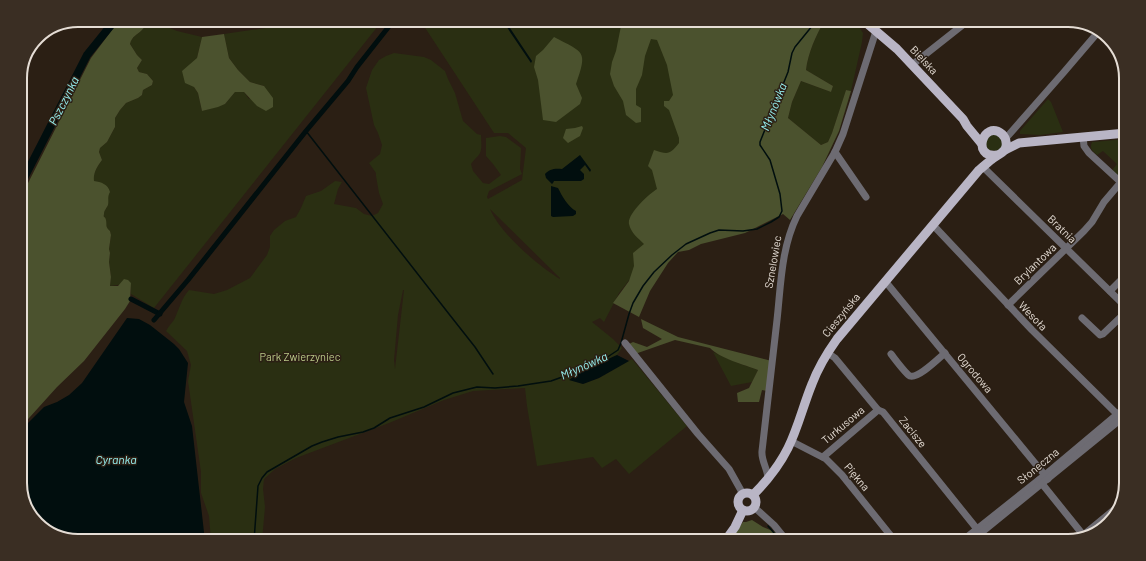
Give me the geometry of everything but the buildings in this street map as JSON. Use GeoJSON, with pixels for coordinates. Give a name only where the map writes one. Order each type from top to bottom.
{"type":"FeatureCollection","features":[{"type":"Feature","properties":{"kind":"main road","name":"Bielska"},"geometry":{"type":"LineString","coordinates":[[872,27],[897,49],[963,119],[983,147]]}},
{"type":"Feature","properties":{"kind":"main road","name":"Bielska"},"geometry":{"type":"LineString","coordinates":[[963,119],[987,133]]}},
{"type":"Feature","properties":{"kind":"main road"},"geometry":{"type":"LineString","coordinates":[[987,133],[993,131],[1003,143]]}},
{"type":"Feature","properties":{"kind":"main road","name":"Cieszyńska"},"geometry":{"type":"LineString","coordinates":[[981,168],[983,161],[982,139],[987,133]]}},
{"type":"Feature","properties":{"kind":"main road"},"geometry":{"type":"LineString","coordinates":[[983,147],[990,155],[1003,143],[1019,143],[1119,134]]}},
{"type":"Feature","properties":{"kind":"main road","name":"Cieszyńska"},"geometry":{"type":"LineString","coordinates":[[753,495],[768,479],[791,441],[814,378],[828,352],[848,325],[1003,143]]}},
{"type":"Feature","properties":{"kind":"main road"},"geometry":{"type":"LineString","coordinates":[[748,493],[753,495],[756,500],[754,507],[749,511],[743,510],[739,507],[739,498],[743,494],[748,493]]}},
{"type":"Feature","properties":{"kind":"main road"},"geometry":{"type":"LineString","coordinates":[[730,534],[743,510]]}},
{"type":"Feature","properties":{"kind":"street"},"geometry":{"type":"LineString","coordinates":[[912,65],[959,27]]}},
{"type":"Feature","properties":{"kind":"street","name":"Sznelowiec"},"geometry":{"type":"LineString","coordinates":[[768,479],[762,460],[762,451],[784,252],[792,226],[797,216],[835,152],[876,31]]}},
{"type":"Feature","properties":{"kind":"street"},"geometry":{"type":"LineString","coordinates":[[1003,143],[1013,129],[1095,35]]}},
{"type":"Feature","properties":{"kind":"street"},"geometry":{"type":"LineString","coordinates":[[1083,137],[1084,146],[1089,153],[1119,181]]}},
{"type":"Feature","properties":{"kind":"street"},"geometry":{"type":"LineString","coordinates":[[835,152],[866,197]]}},
{"type":"Feature","properties":{"kind":"street","name":"Bratnia"},"geometry":{"type":"LineString","coordinates":[[981,168],[1119,301]]}},
{"type":"Feature","properties":{"kind":"street","name":"Brylantowa"},"geometry":{"type":"LineString","coordinates":[[1008,305],[1088,227],[1104,202],[1119,189]]}},
{"type":"Feature","properties":{"kind":"street","name":"Wesoła"},"geometry":{"type":"LineString","coordinates":[[933,225],[1073,372],[1119,413]]}},
{"type":"Feature","properties":{"kind":"street","name":"Ogrodowa"},"geometry":{"type":"LineString","coordinates":[[885,281],[1046,477]]}},
{"type":"Feature","properties":{"kind":"street"},"geometry":{"type":"LineString","coordinates":[[1110,292],[1119,282]]}},
{"type":"Feature","properties":{"kind":"street"},"geometry":{"type":"LineString","coordinates":[[1082,318],[1100,335],[1119,319]]}},
{"type":"Feature","properties":{"kind":"street"},"geometry":{"type":"LineString","coordinates":[[625,343],[729,470],[743,494]]}},
{"type":"Feature","properties":{"kind":"street","name":"Zacisze"},"geometry":{"type":"LineString","coordinates":[[828,352],[835,358],[878,410],[883,412],[977,529]]}},
{"type":"Feature","properties":{"kind":"street"},"geometry":{"type":"LineString","coordinates":[[891,354],[907,373],[915,376],[945,353]]}},
{"type":"Feature","properties":{"kind":"street","name":"Turkusowa"},"geometry":{"type":"LineString","coordinates":[[823,456],[878,410]]}},
{"type":"Feature","properties":{"kind":"street","name":"Słoneczna"},"geometry":{"type":"LineString","coordinates":[[979,534],[1046,477],[1119,418]]}},
{"type":"Feature","properties":{"kind":"street","name":"Piękna"},"geometry":{"type":"LineString","coordinates":[[791,441],[823,456],[842,475],[889,534]]}},
{"type":"Feature","properties":{"kind":"street"},"geometry":{"type":"LineString","coordinates":[[765,466],[777,466]]}},
{"type":"Feature","properties":{"kind":"street"},"geometry":{"type":"LineString","coordinates":[[1040,482],[1080,532]]}},
{"type":"Feature","properties":{"kind":"street","name":"Słoneczna"},"geometry":{"type":"LineString","coordinates":[[971,534],[1040,482]]}},
{"type":"Feature","properties":{"kind":"street"},"geometry":{"type":"LineString","coordinates":[[754,507],[774,525],[781,534]]}},
{"type":"Feature","properties":{"kind":"street"},"geometry":{"type":"LineString","coordinates":[[1096,525],[1107,516]]}},
{"type":"Feature","properties":{"kind":"green space"},"geometry":{"type":"Polygon","coordinates":[[[114,27],[144,27],[133,37],[130,44],[142,60],[137,68],[139,72],[147,74],[153,81],[152,85],[143,90],[142,95],[138,98],[126,103],[120,110],[115,118],[115,127],[107,142],[100,148],[99,152],[102,160],[94,175],[94,181],[106,185],[110,192],[108,197],[108,205],[104,211],[104,216],[111,235],[109,249],[111,277],[110,286],[118,286],[124,279],[128,280],[131,283],[130,301],[84,361],[57,387],[27,420],[27,185],[91,58],[114,27]]]}},
{"type":"Feature","properties":{"kind":"green space"},"geometry":{"type":"Polygon","coordinates":[[[144,27],[167,27],[202,37],[197,58],[194,87],[198,93],[202,111],[225,104],[235,92],[244,92],[249,99],[264,86],[250,82],[238,70],[229,58],[224,34],[272,27],[377,27],[154,308],[131,294],[131,283],[110,286],[111,277],[109,249],[111,235],[110,231],[107,229],[106,220],[103,213],[108,205],[108,196],[93,181],[96,170],[102,160],[99,152],[100,148],[107,142],[115,127],[115,118],[120,110],[126,103],[138,98],[142,95],[143,90],[152,85],[153,81],[147,74],[139,72],[137,68],[142,60],[130,44],[132,39],[144,27]]]}},
{"type":"Feature","properties":{"kind":"green space","name":"Park Zwierzyniec"},"geometry":{"type":"Polygon","coordinates":[[[425,27],[670,27],[685,134],[634,274],[619,293],[604,322],[600,318],[592,322],[622,348],[617,355],[599,363],[570,380],[583,384],[599,378],[632,359],[687,426],[629,474],[616,459],[602,468],[593,457],[537,466],[525,388],[473,391],[444,400],[389,423],[296,458],[275,469],[264,479],[263,489],[265,507],[263,534],[210,534],[209,516],[201,493],[201,472],[188,381],[191,365],[187,351],[166,331],[174,320],[186,293],[189,290],[214,294],[227,290],[250,278],[267,255],[270,247],[270,236],[274,230],[285,221],[296,217],[306,196],[321,191],[335,181],[342,182],[338,189],[334,204],[356,208],[364,214],[372,216],[378,213],[383,204],[379,193],[376,173],[369,163],[380,154],[382,145],[374,125],[366,88],[372,70],[379,60],[386,56],[394,53],[424,57],[431,60],[445,71],[455,93],[463,121],[477,134],[481,135],[481,152],[471,164],[473,171],[483,183],[489,184],[501,175],[486,156],[486,138],[500,136],[506,137],[521,148],[520,169],[522,174],[489,191],[487,197],[488,199],[522,180],[526,148],[508,133],[494,133],[425,27]],[[490,209],[502,228],[520,248],[541,266],[560,278],[490,209]],[[404,290],[398,315],[394,360],[395,369],[404,290]]]}},
{"type":"Feature","properties":{"kind":"green space"},"geometry":{"type":"Polygon","coordinates":[[[621,27],[822,27],[813,44],[806,70],[833,86],[831,92],[801,81],[792,102],[788,118],[821,145],[828,142],[846,90],[851,91],[839,131],[822,167],[790,220],[783,214],[745,233],[701,244],[689,250],[678,252],[668,263],[650,291],[639,317],[613,303],[629,281],[634,266],[633,253],[644,244],[631,230],[629,220],[639,205],[657,189],[652,170],[648,166],[654,150],[663,153],[669,152],[679,143],[679,138],[669,110],[664,106],[664,101],[669,101],[673,95],[667,65],[657,40],[651,39],[645,56],[642,75],[636,89],[636,105],[641,108],[641,122],[636,123],[626,115],[623,101],[614,86],[610,74],[621,27]]]}},
{"type":"Feature","properties":{"kind":"green space"},"geometry":{"type":"Polygon","coordinates":[[[822,27],[859,27],[863,33],[851,91],[846,90],[828,142],[821,145],[788,118],[792,102],[801,81],[831,92],[833,86],[806,70],[813,44],[822,27]]]}},
{"type":"Feature","properties":{"kind":"green space"},"geometry":{"type":"Polygon","coordinates":[[[224,34],[229,58],[250,82],[264,86],[273,98],[273,107],[266,111],[257,106],[244,92],[235,92],[225,104],[202,111],[198,93],[194,87],[185,83],[182,71],[197,58],[202,37],[224,34]]]}},
{"type":"Feature","properties":{"kind":"green space"},"geometry":{"type":"Polygon","coordinates":[[[554,37],[572,46],[581,54],[582,58],[582,65],[576,84],[582,98],[580,104],[556,122],[543,120],[538,80],[534,67],[536,56],[554,37]]]}},
{"type":"Feature","properties":{"kind":"green space"},"geometry":{"type":"Polygon","coordinates":[[[1048,99],[1051,102],[1063,132],[1040,135],[1020,134],[1020,131],[1048,99]]]}},
{"type":"Feature","properties":{"kind":"green space"},"geometry":{"type":"Polygon","coordinates":[[[582,126],[583,128],[580,136],[568,143],[563,138],[566,129],[582,126]]]}},
{"type":"Feature","properties":{"kind":"green space"},"geometry":{"type":"Polygon","coordinates":[[[998,134],[1004,144],[999,151],[988,150],[985,141],[988,136],[998,134]]]}},
{"type":"Feature","properties":{"kind":"green space"},"geometry":{"type":"Polygon","coordinates":[[[1119,140],[1119,177],[1113,172],[1113,169],[1117,164],[1103,151],[1097,155],[1092,150],[1092,142],[1119,140]]]}},
{"type":"Feature","properties":{"kind":"green space"},"geometry":{"type":"Polygon","coordinates":[[[641,319],[678,337],[772,361],[767,391],[762,390],[759,402],[738,402],[737,393],[749,388],[758,370],[719,355],[710,348],[675,340],[635,354],[629,344],[633,342],[647,347],[662,339],[643,328],[641,319]]]}},
{"type":"Feature","properties":{"kind":"green space"},"geometry":{"type":"Polygon","coordinates":[[[713,352],[758,370],[752,382],[731,386],[713,352]]]}},
{"type":"Feature","properties":{"kind":"green space"},"geometry":{"type":"Polygon","coordinates":[[[752,520],[777,534],[735,534],[743,522],[752,520]]]}},
{"type":"Feature","properties":{"kind":"water"},"geometry":{"type":"Polygon","coordinates":[[[507,27],[511,27],[510,28],[532,61],[531,63],[507,27]]]}},
{"type":"Feature","properties":{"kind":"water"},"geometry":{"type":"Polygon","coordinates":[[[580,155],[591,170],[590,172],[585,165],[580,170],[584,174],[584,179],[581,181],[554,181],[552,184],[546,178],[545,174],[548,171],[562,169],[580,155]]]}},
{"type":"Feature","properties":{"kind":"water"},"geometry":{"type":"Polygon","coordinates":[[[551,186],[558,188],[563,198],[576,211],[576,214],[573,216],[551,216],[551,186]]]}},
{"type":"Feature","properties":{"kind":"water","name":"Cyranka"},"geometry":{"type":"Polygon","coordinates":[[[127,318],[139,319],[150,325],[179,349],[188,363],[184,402],[192,426],[204,534],[68,533],[55,529],[40,517],[32,506],[27,487],[27,424],[44,407],[69,395],[82,383],[127,318]]]}},
{"type":"Feature","properties":{"kind":"water"},"geometry":{"type":"Polygon","coordinates":[[[617,355],[629,361],[599,378],[583,384],[569,380],[580,372],[617,355]]]}},
{"type":"Feature","properties":{"kind":"waterway","name":"Pszczynka"},"geometry":{"type":"LineString","coordinates":[[27,172],[87,55],[110,27]]}},
{"type":"Feature","properties":{"kind":"waterway"},"geometry":{"type":"LineString","coordinates":[[154,320],[348,81],[388,27]]}},
{"type":"Feature","properties":{"kind":"waterway","name":"Młynówka"},"geometry":{"type":"LineString","coordinates":[[255,534],[258,486],[267,472],[312,446],[338,437],[363,432],[374,428],[390,418],[424,407],[453,393],[477,387],[495,388],[551,381],[579,371],[606,358],[618,350],[633,303],[643,286],[654,272],[672,255],[686,244],[710,233],[719,230],[743,231],[757,229],[779,217],[782,211],[780,194],[770,160],[760,145],[760,142],[788,72],[792,53],[811,27]]}},
{"type":"Feature","properties":{"kind":"waterway"},"geometry":{"type":"LineString","coordinates":[[306,131],[475,347],[493,374]]}},
{"type":"Feature","properties":{"kind":"waterway"},"geometry":{"type":"LineString","coordinates":[[131,299],[160,314]]}},
{"type":"Feature","properties":{"kind":"waterway"},"geometry":{"type":"LineString","coordinates":[[768,526],[775,534]]}}]}
